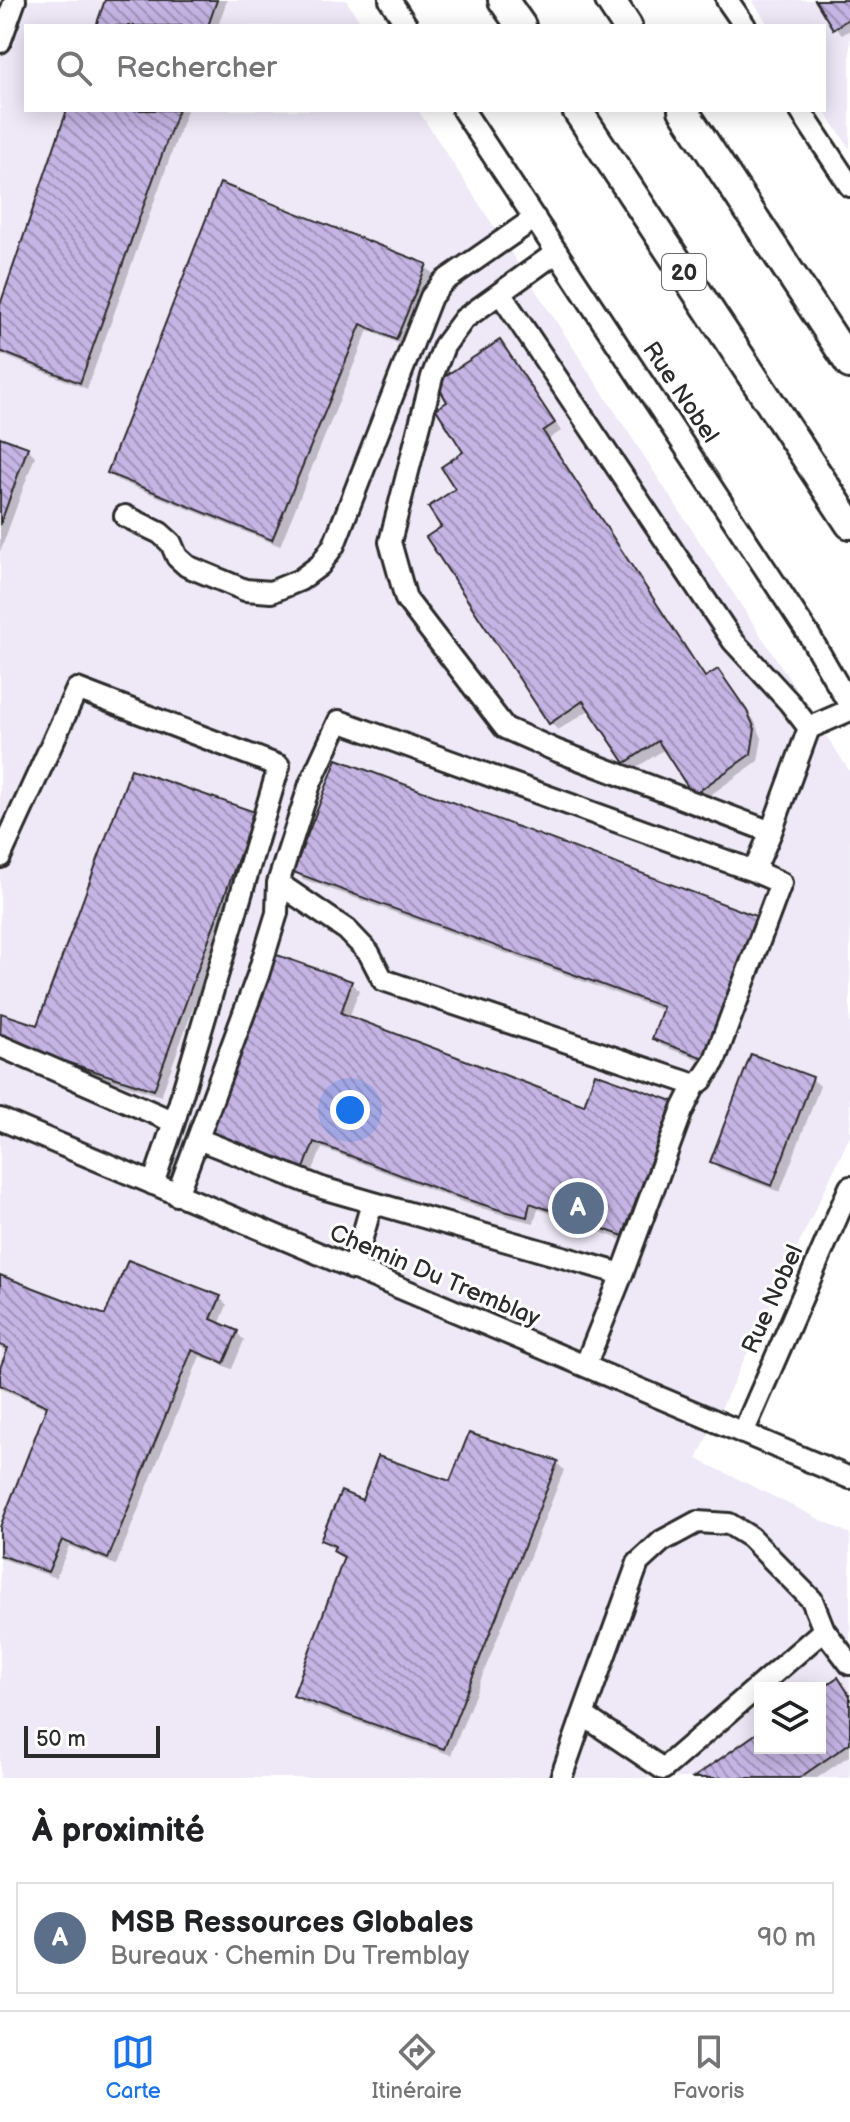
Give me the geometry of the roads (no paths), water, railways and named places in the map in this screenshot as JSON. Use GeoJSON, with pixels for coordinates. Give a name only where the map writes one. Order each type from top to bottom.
{"type":"FeatureCollection","features":[{"type":"Feature","properties":{"kind":"highway"},"geometry":{"type":"LineString","coordinates":[[503,0],[520,24]]}},
{"type":"Feature","properties":{"kind":"highway"},"geometry":{"type":"LineString","coordinates":[[610,0],[626,24]]}},
{"type":"Feature","properties":{"kind":"highway","name":"20"},"geometry":{"type":"LineString","coordinates":[[578,112],[850,524]]}},
{"type":"Feature","properties":{"kind":"highway"},"geometry":{"type":"LineString","coordinates":[[684,112],[850,364]]}},
{"type":"Feature","properties":{"kind":"street"},"geometry":{"type":"LineString","coordinates":[[0,42],[15,0]]}},
{"type":"Feature","properties":{"kind":"street"},"geometry":{"type":"LineString","coordinates":[[390,0],[406,24]]}},
{"type":"Feature","properties":{"kind":"street"},"geometry":{"type":"LineString","coordinates":[[727,0],[744,24]]}},
{"type":"Feature","properties":{"kind":"street","name":"Rue Nobel"},"geometry":{"type":"LineString","coordinates":[[464,112],[804,626],[850,708]]}},
{"type":"Feature","properties":{"kind":"street"},"geometry":{"type":"LineString","coordinates":[[801,112],[850,186]]}},
{"type":"Feature","properties":{"kind":"street"},"geometry":{"type":"LineString","coordinates":[[125,516],[160,533],[187,566],[245,590],[271,592],[300,580],[320,565],[334,545],[431,297],[443,282],[535,218]]}},
{"type":"Feature","properties":{"kind":"street"},"geometry":{"type":"LineString","coordinates":[[557,252],[464,319],[444,346],[432,377],[390,542],[406,599],[505,728],[771,832]]}},
{"type":"Feature","properties":{"kind":"street"},"geometry":{"type":"LineString","coordinates":[[500,293],[733,641],[809,728]]}},
{"type":"Feature","properties":{"kind":"street"},"geometry":{"type":"LineString","coordinates":[[0,857],[77,689],[279,766],[153,1184]]}},
{"type":"Feature","properties":{"kind":"street"},"geometry":{"type":"LineString","coordinates":[[754,871],[809,728],[850,708]]}},
{"type":"Feature","properties":{"kind":"street"},"geometry":{"type":"LineString","coordinates":[[177,1195],[258,975],[277,913],[278,883],[310,784],[339,721],[754,871],[781,883],[714,1062],[695,1085],[682,1111],[585,1366]]}},
{"type":"Feature","properties":{"kind":"street"},"geometry":{"type":"LineString","coordinates":[[278,883],[347,930],[369,953],[383,980],[695,1085]]}},
{"type":"Feature","properties":{"kind":"street"},"geometry":{"type":"LineString","coordinates":[[0,1046],[174,1122]]}},
{"type":"Feature","properties":{"kind":"street","name":"Chemin Du Tremblay"},"geometry":{"type":"LineString","coordinates":[[0,1119],[850,1478]]}},
{"type":"Feature","properties":{"kind":"street"},"geometry":{"type":"LineString","coordinates":[[198,1139],[322,1188],[622,1274]]}},
{"type":"Feature","properties":{"kind":"street","name":"Rue Nobel"},"geometry":{"type":"LineString","coordinates":[[743,1433],[850,1187]]}},
{"type":"Feature","properties":{"kind":"street"},"geometry":{"type":"LineString","coordinates":[[353,1269],[372,1203]]}},
{"type":"Feature","properties":{"kind":"street"},"geometry":{"type":"LineString","coordinates":[[561,1778],[638,1563],[662,1541],[697,1522],[729,1524],[750,1537],[812,1600],[824,1630],[850,1664]]}},
{"type":"Feature","properties":{"kind":"street"},"geometry":{"type":"LineString","coordinates":[[583,1715],[665,1773],[824,1630]]}},
{"type":"Feature","properties":{"kind":"place","name":"MSB Ressources Globales"},"geometry":{"type":"Point","coordinates":[578,1208]}}]}
